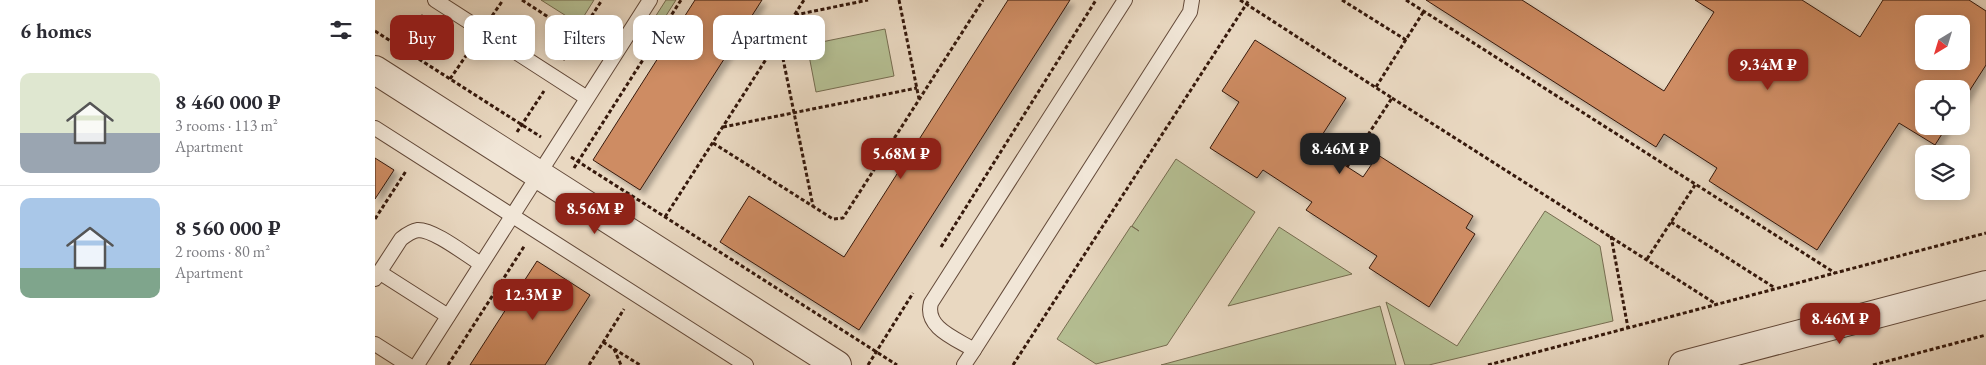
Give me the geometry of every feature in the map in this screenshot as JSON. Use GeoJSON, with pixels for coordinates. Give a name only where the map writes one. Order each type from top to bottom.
{"type":"FeatureCollection","features":[{"type":"Feature","properties":{"kind":"street"},"geometry":{"type":"LineString","coordinates":[[375,70],[837,365]]}},
{"type":"Feature","properties":{"kind":"street"},"geometry":{"type":"LineString","coordinates":[[1683,365],[1986,285]]}},
{"type":"Feature","properties":{"kind":"lane"},"geometry":{"type":"LineString","coordinates":[[623,42],[650,0]]}},
{"type":"Feature","properties":{"kind":"lane"},"geometry":{"type":"LineString","coordinates":[[974,350],[935,325],[929,310],[931,303],[1125,0]]}},
{"type":"Feature","properties":{"kind":"lane"},"geometry":{"type":"LineString","coordinates":[[964,365],[1190,12],[1192,0]]}},
{"type":"Feature","properties":{"kind":"lane"},"geometry":{"type":"LineString","coordinates":[[431,4],[587,98]]}},
{"type":"Feature","properties":{"kind":"lane"},"geometry":{"type":"LineString","coordinates":[[417,365],[611,60]]}},
{"type":"Feature","properties":{"kind":"lane"},"geometry":{"type":"LineString","coordinates":[[375,128],[746,365]]}},
{"type":"Feature","properties":{"kind":"lane"},"geometry":{"type":"LineString","coordinates":[[448,316],[377,275],[401,239],[406,234],[419,230],[435,235],[481,264]]}},
{"type":"Feature","properties":{"kind":"lane"},"geometry":{"type":"LineString","coordinates":[[375,344],[408,365]]}},
{"type":"Feature","properties":{"kind":"path"},"geometry":{"type":"LineString","coordinates":[[522,0],[545,15]]}},
{"type":"Feature","properties":{"kind":"path"},"geometry":{"type":"LineString","coordinates":[[592,15],[602,0]]}},
{"type":"Feature","properties":{"kind":"path"},"geometry":{"type":"LineString","coordinates":[[561,189],[681,0]]}},
{"type":"Feature","properties":{"kind":"path"},"geometry":{"type":"LineString","coordinates":[[794,15],[804,0]]}},
{"type":"Feature","properties":{"kind":"path"},"geometry":{"type":"LineString","coordinates":[[794,15],[868,0]]}},
{"type":"Feature","properties":{"kind":"path"},"geometry":{"type":"LineString","coordinates":[[899,0],[919,99]]}},
{"type":"Feature","properties":{"kind":"path"},"geometry":{"type":"LineString","coordinates":[[713,143],[833,219],[843,218],[983,0]]}},
{"type":"Feature","properties":{"kind":"path"},"geometry":{"type":"LineString","coordinates":[[939,251],[1096,0]]}},
{"type":"Feature","properties":{"kind":"path"},"geometry":{"type":"LineString","coordinates":[[1240,0],[1717,304]]}},
{"type":"Feature","properties":{"kind":"path"},"geometry":{"type":"LineString","coordinates":[[1013,365],[1249,0]]}},
{"type":"Feature","properties":{"kind":"path"},"geometry":{"type":"LineString","coordinates":[[1342,0],[1406,40]]}},
{"type":"Feature","properties":{"kind":"path"},"geometry":{"type":"LineString","coordinates":[[1406,0],[1835,273]]}},
{"type":"Feature","properties":{"kind":"path"},"geometry":{"type":"LineString","coordinates":[[424,15],[431,4]]}},
{"type":"Feature","properties":{"kind":"path"},"geometry":{"type":"LineString","coordinates":[[1376,87],[1424,11]]}},
{"type":"Feature","properties":{"kind":"path"},"geometry":{"type":"LineString","coordinates":[[375,31],[390,41]]}},
{"type":"Feature","properties":{"kind":"path"},"geometry":{"type":"LineString","coordinates":[[420,60],[897,365]]}},
{"type":"Feature","properties":{"kind":"path"},"geometry":{"type":"LineString","coordinates":[[504,153],[563,60]]}},
{"type":"Feature","properties":{"kind":"path"},"geometry":{"type":"LineString","coordinates":[[614,60],[635,73]]}},
{"type":"Feature","properties":{"kind":"path"},"geometry":{"type":"LineString","coordinates":[[665,217],[766,60]]}},
{"type":"Feature","properties":{"kind":"path"},"geometry":{"type":"LineString","coordinates":[[783,60],[813,207]]}},
{"type":"Feature","properties":{"kind":"path"},"geometry":{"type":"LineString","coordinates":[[723,127],[917,88]]}},
{"type":"Feature","properties":{"kind":"path"},"geometry":{"type":"LineString","coordinates":[[1347,167],[1392,98]]}},
{"type":"Feature","properties":{"kind":"path"},"geometry":{"type":"LineString","coordinates":[[1647,259],[1695,185]]}},
{"type":"Feature","properties":{"kind":"path"},"geometry":{"type":"LineString","coordinates":[[1671,222],[1775,289]]}},
{"type":"Feature","properties":{"kind":"path"},"geometry":{"type":"LineString","coordinates":[[449,365],[535,230]]}},
{"type":"Feature","properties":{"kind":"path"},"geometry":{"type":"LineString","coordinates":[[1488,365],[1986,233]]}},
{"type":"Feature","properties":{"kind":"path"},"geometry":{"type":"LineString","coordinates":[[1611,236],[1628,328]]}},
{"type":"Feature","properties":{"kind":"path"},"geometry":{"type":"LineString","coordinates":[[868,365],[918,285]]}},
{"type":"Feature","properties":{"kind":"path"},"geometry":{"type":"LineString","coordinates":[[589,365],[634,294]]}},
{"type":"Feature","properties":{"kind":"path"},"geometry":{"type":"LineString","coordinates":[[1873,365],[1986,335]]}},
{"type":"Feature","properties":{"kind":"path"},"geometry":{"type":"LineString","coordinates":[[603,342],[639,365]]}},
{"type":"Feature","properties":{"kind":"path"},"geometry":{"type":"LineString","coordinates":[[613,348],[621,365]]}},
{"type":"Feature","properties":{"kind":"green space"},"geometry":{"type":"Polygon","coordinates":[[[541,0],[594,0],[585,15],[565,15],[541,0]]]}},
{"type":"Feature","properties":{"kind":"green space"},"geometry":{"type":"Polygon","coordinates":[[[666,0],[676,0],[666,15],[656,15],[666,0]]]}},
{"type":"Feature","properties":{"kind":"green space"},"geometry":{"type":"Polygon","coordinates":[[[885,29],[894,76],[816,92],[810,60],[825,60],[825,41],[885,29]]]}},
{"type":"Feature","properties":{"kind":"green space"},"geometry":{"type":"Polygon","coordinates":[[[1176,159],[1255,212],[1167,345],[1096,364],[1057,339],[1131,226],[1139,231],[1132,226],[1176,159]]]}},
{"type":"Feature","properties":{"kind":"green space"},"geometry":{"type":"Polygon","coordinates":[[[1545,211],[1600,246],[1613,321],[1429,365],[1405,365],[1386,302],[1457,346],[1545,211]]]}},
{"type":"Feature","properties":{"kind":"green space"},"geometry":{"type":"Polygon","coordinates":[[[1279,227],[1352,274],[1228,306],[1279,227]]]}},
{"type":"Feature","properties":{"kind":"green space"},"geometry":{"type":"Polygon","coordinates":[[[1380,306],[1396,365],[1161,365],[1380,306]]]}},
{"type":"Feature","properties":{"kind":"building"},"geometry":{"type":"Polygon","coordinates":[[[695,0],[762,0],[752,15],[713,15],[713,60],[723,60],[640,190],[593,160],[657,60],[703,60],[703,15],[685,15],[695,0]]]}},
{"type":"Feature","properties":{"kind":"building"},"geometry":{"type":"Polygon","coordinates":[[[1008,0],[1070,0],[859,330],[720,242],[749,196],[844,257],[1008,0]]]}},
{"type":"Feature","properties":{"kind":"building"},"geometry":{"type":"Polygon","coordinates":[[[1426,0],[1522,0],[1664,91],[1714,12],[1695,0],[1802,0],[1860,37],[1883,0],[1969,0],[1986,11],[1986,65],[1970,90],[1970,80],[1915,80],[1915,133],[1899,123],[1817,250],[1709,181],[1717,168],[1664,134],[1656,147],[1426,0]]]}},
{"type":"Feature","properties":{"kind":"building"},"geometry":{"type":"Polygon","coordinates":[[[1255,40],[1346,98],[1315,146],[1363,177],[1378,155],[1473,216],[1466,228],[1475,234],[1429,307],[1369,268],[1377,256],[1306,210],[1312,202],[1263,170],[1257,178],[1210,148],[1239,102],[1222,91],[1255,40]]]}},
{"type":"Feature","properties":{"kind":"building"},"geometry":{"type":"Polygon","coordinates":[[[1919,135],[1941,135],[1935,145],[1919,135]]]}},
{"type":"Feature","properties":{"kind":"building"},"geometry":{"type":"Polygon","coordinates":[[[375,158],[394,170],[375,199],[375,158]]]}},
{"type":"Feature","properties":{"kind":"building"},"geometry":{"type":"Polygon","coordinates":[[[537,261],[590,295],[545,365],[470,365],[537,261]]]}}]}
